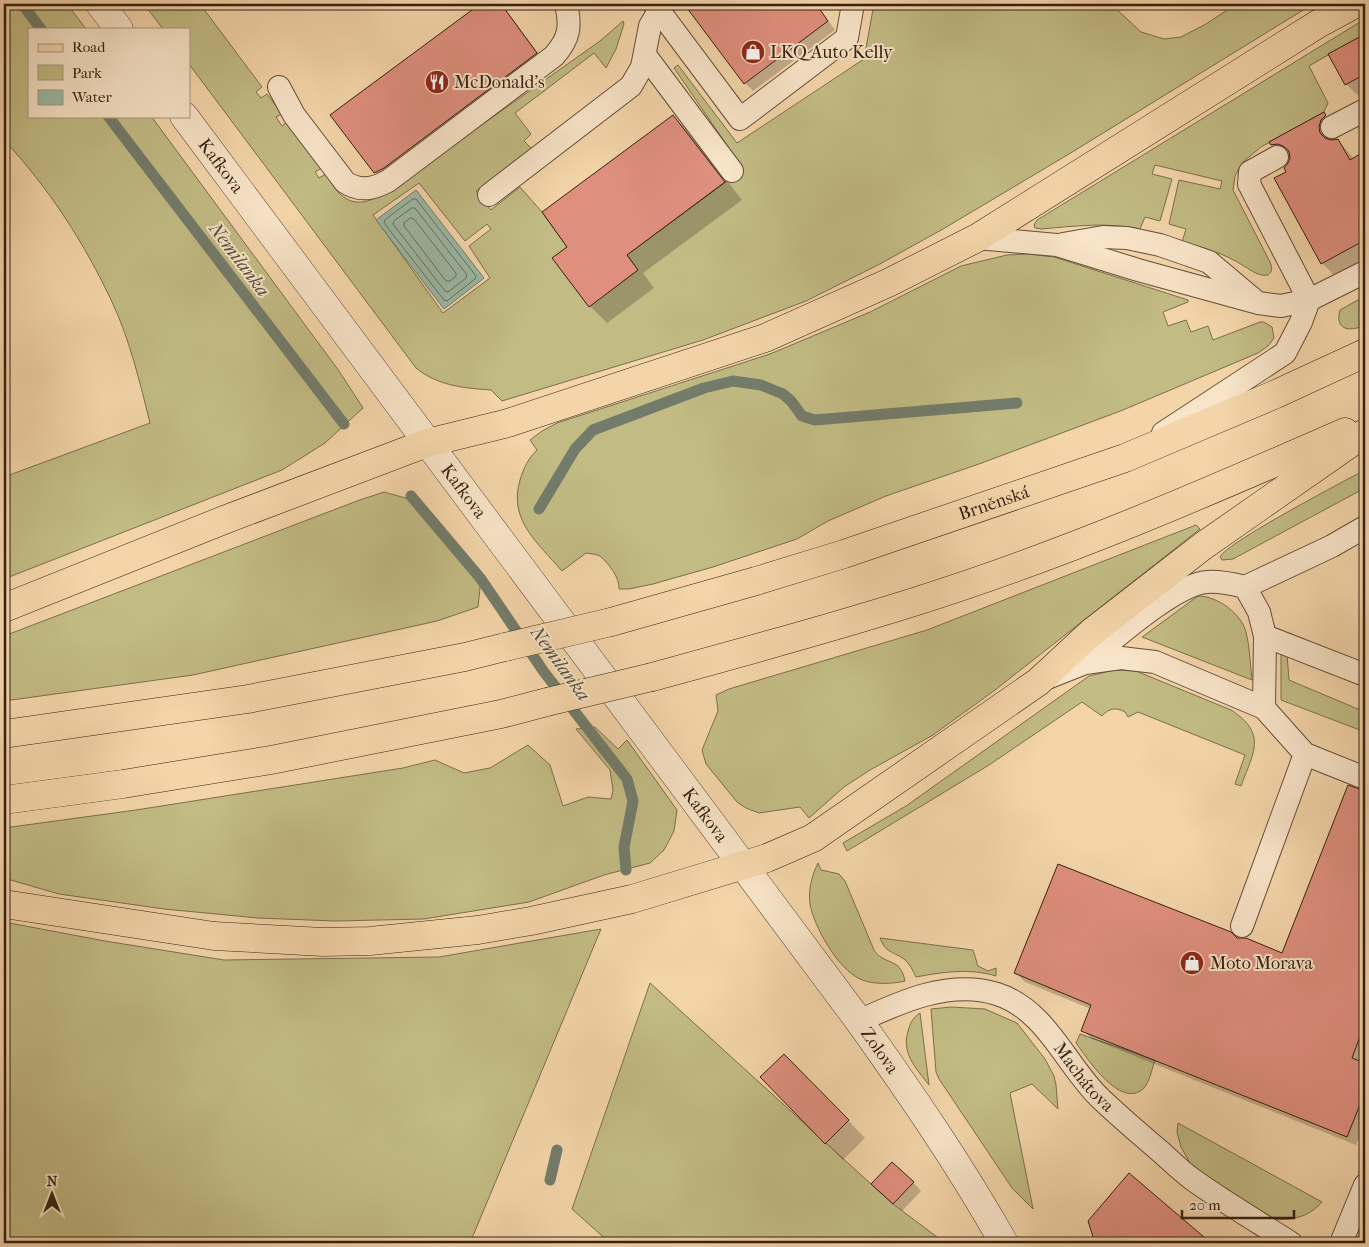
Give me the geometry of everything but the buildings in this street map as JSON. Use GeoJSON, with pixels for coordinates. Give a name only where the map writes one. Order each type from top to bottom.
{"type":"FeatureCollection","features":[{"type":"Feature","properties":{"kind":"main road"},"geometry":{"type":"LineString","coordinates":[[4,608],[224,520],[427,443],[508,423],[765,338],[888,283],[977,238],[1318,24],[1355,4]]}},
{"type":"Feature","properties":{"kind":"main road","name":"Brněnská"},"geometry":{"type":"LineString","coordinates":[[4,734],[248,699],[465,657],[611,622],[844,554],[1125,458],[1276,394],[1365,353]]}},
{"type":"Feature","properties":{"kind":"main road"},"geometry":{"type":"LineString","coordinates":[[4,800],[122,784],[271,760],[501,714],[652,677],[812,633],[917,601],[1008,570],[1180,503],[1365,423]]}},
{"type":"Feature","properties":{"kind":"main road"},"geometry":{"type":"LineString","coordinates":[[4,904],[214,936],[323,942],[370,941],[469,931],[540,920],[632,899],[744,866],[791,849],[813,838],[1038,682],[1092,632],[1203,546],[1365,433]]}},
{"type":"Feature","properties":{"kind":"street"},"geometry":{"type":"LineString","coordinates":[[100,4],[118,28]]}},
{"type":"Feature","properties":{"kind":"street","name":"Kafkova"},"geometry":{"type":"LineString","coordinates":[[185,118],[744,866]]}},
{"type":"Feature","properties":{"kind":"street","name":"Zolova"},"geometry":{"type":"LineString","coordinates":[[744,866],[859,1021],[943,1140],[1004,1243]]}},
{"type":"Feature","properties":{"kind":"lane"},"geometry":{"type":"LineString","coordinates":[[279,87],[294,115],[345,182],[353,187],[370,189],[388,181],[554,56],[566,41],[569,32],[566,4]]}},
{"type":"Feature","properties":{"kind":"lane"},"geometry":{"type":"LineString","coordinates":[[657,8],[740,119],[847,38],[853,4]]}},
{"type":"Feature","properties":{"kind":"lane"},"geometry":{"type":"LineString","coordinates":[[489,195],[632,86],[642,68],[650,26],[657,8]]}},
{"type":"Feature","properties":{"kind":"lane"},"geometry":{"type":"LineString","coordinates":[[645,55],[732,171]]}},
{"type":"Feature","properties":{"kind":"lane"},"geometry":{"type":"LineString","coordinates":[[1332,127],[1365,110]]}},
{"type":"Feature","properties":{"kind":"lane"},"geometry":{"type":"LineString","coordinates":[[1125,458],[1285,353],[1301,322],[1308,300],[1249,184],[1250,172],[1277,157]]}},
{"type":"Feature","properties":{"kind":"lane"},"geometry":{"type":"LineString","coordinates":[[977,238],[1057,245],[1138,270],[1258,303],[1280,306],[1308,300],[1365,272]]}},
{"type":"Feature","properties":{"kind":"lane"},"geometry":{"type":"LineString","coordinates":[[1085,663],[1138,620],[1180,591],[1195,584],[1206,582],[1221,582],[1245,587],[1332,546],[1365,527]]}},
{"type":"Feature","properties":{"kind":"lane"},"geometry":{"type":"LineString","coordinates":[[1245,587],[1259,612],[1265,636],[1264,708]]}},
{"type":"Feature","properties":{"kind":"lane"},"geometry":{"type":"LineString","coordinates":[[1265,636],[1362,670]]}},
{"type":"Feature","properties":{"kind":"lane"},"geometry":{"type":"LineString","coordinates":[[1038,682],[1085,663],[1121,658],[1155,662],[1264,708],[1305,754],[1365,778]]}},
{"type":"Feature","properties":{"kind":"lane"},"geometry":{"type":"LineString","coordinates":[[1242,926],[1305,754]]}},
{"type":"Feature","properties":{"kind":"lane","name":"Machátova"},"geometry":{"type":"LineString","coordinates":[[859,1021],[918,996],[950,991],[974,990],[995,993],[1020,1005],[1035,1017],[1099,1097],[1191,1178],[1291,1243]]}},
{"type":"Feature","properties":{"kind":"lane"},"geometry":{"type":"LineString","coordinates":[[1341,1243],[1359,1215],[1365,1184]]}},
{"type":"Feature","properties":{"kind":"green space"},"geometry":{"type":"Polygon","coordinates":[[[4,4],[67,4],[85,28],[28,28],[28,118],[152,118],[339,371],[363,408],[325,443],[282,470],[4,579],[4,477],[150,423],[129,346],[118,316],[101,280],[65,217],[36,177],[4,140],[4,4]]]}},
{"type":"Feature","properties":{"kind":"green space"},"geometry":{"type":"Polygon","coordinates":[[[144,4],[200,4],[262,87],[256,92],[261,98],[267,94],[282,114],[276,117],[282,126],[287,122],[322,168],[315,172],[319,178],[326,174],[339,193],[356,202],[365,201],[384,194],[600,41],[623,21],[624,24],[616,49],[606,68],[594,53],[515,113],[531,134],[524,141],[532,149],[476,191],[491,210],[520,187],[542,212],[567,247],[553,258],[589,306],[638,270],[627,255],[742,170],[674,68],[678,65],[737,143],[864,59],[874,4],[1111,4],[1141,32],[1164,39],[1181,37],[1206,24],[1236,4],[1313,4],[943,229],[878,265],[806,301],[703,340],[502,401],[491,390],[452,385],[433,379],[416,368],[190,65],[190,28],[162,28],[144,4]],[[419,183],[373,215],[443,313],[490,278],[469,246],[491,229],[487,224],[465,241],[419,183]]]}},
{"type":"Feature","properties":{"kind":"green space"},"geometry":{"type":"Polygon","coordinates":[[[1365,19],[1365,34],[1309,66],[1328,103],[1324,112],[1261,147],[1243,162],[1235,176],[1233,190],[1270,262],[1272,269],[1268,275],[1255,273],[1214,251],[1182,242],[1186,229],[1169,224],[1179,180],[1220,189],[1222,181],[1155,165],[1152,174],[1172,179],[1160,221],[1145,217],[1140,229],[1104,225],[1035,228],[1034,225],[1037,220],[1365,19]]]}},
{"type":"Feature","properties":{"kind":"green space"},"geometry":{"type":"Polygon","coordinates":[[[1028,254],[1054,257],[1188,300],[1188,302],[1163,312],[1168,326],[1186,320],[1191,332],[1208,326],[1213,340],[1264,322],[1272,327],[1274,338],[1268,346],[1258,353],[1123,410],[979,464],[886,496],[828,521],[797,539],[713,567],[653,584],[619,589],[616,576],[607,563],[600,556],[586,553],[562,571],[527,530],[518,507],[517,494],[525,467],[537,450],[530,440],[542,431],[557,423],[770,354],[870,312],[961,266],[1007,255],[1028,254]]]}},
{"type":"Feature","properties":{"kind":"green space"},"geometry":{"type":"Polygon","coordinates":[[[1365,296],[1365,325],[1354,329],[1342,326],[1339,322],[1340,310],[1365,296]]]}},
{"type":"Feature","properties":{"kind":"green space"},"geometry":{"type":"Polygon","coordinates":[[[1365,470],[1365,488],[1233,559],[1222,560],[1220,557],[1242,539],[1263,526],[1365,470]]]}},
{"type":"Feature","properties":{"kind":"green space"},"geometry":{"type":"Polygon","coordinates":[[[384,492],[416,501],[481,579],[478,607],[437,621],[193,675],[4,701],[4,636],[384,492]]]}},
{"type":"Feature","properties":{"kind":"green space"},"geometry":{"type":"Polygon","coordinates":[[[1196,525],[1200,529],[995,690],[933,735],[870,770],[844,787],[809,818],[800,807],[759,813],[746,808],[737,802],[706,764],[702,750],[718,711],[716,695],[729,689],[927,630],[1196,525]]]}},
{"type":"Feature","properties":{"kind":"green space"},"geometry":{"type":"Polygon","coordinates":[[[1198,596],[1220,602],[1239,618],[1246,632],[1252,680],[1142,637],[1198,596]]]}},
{"type":"Feature","properties":{"kind":"green space"},"geometry":{"type":"Polygon","coordinates":[[[1281,653],[1287,654],[1289,680],[1365,712],[1365,732],[1281,700],[1281,653]]]}},
{"type":"Feature","properties":{"kind":"green space"},"geometry":{"type":"Polygon","coordinates":[[[1114,670],[1136,671],[1231,710],[1243,719],[1250,727],[1254,736],[1254,745],[1250,764],[1241,786],[1235,784],[1245,755],[1138,712],[1128,717],[1125,712],[1113,709],[1107,711],[1102,716],[1082,702],[989,765],[847,851],[843,843],[906,806],[1089,676],[1114,670]]]}},
{"type":"Feature","properties":{"kind":"green space"},"geometry":{"type":"Polygon","coordinates":[[[595,727],[618,749],[627,740],[677,810],[674,831],[664,850],[650,863],[604,875],[529,902],[424,919],[335,921],[258,918],[164,909],[59,894],[4,878],[4,828],[136,810],[403,768],[435,760],[464,773],[490,768],[528,745],[550,765],[563,806],[588,797],[611,799],[613,790],[610,770],[576,729],[595,727]]]}},
{"type":"Feature","properties":{"kind":"green space"},"geometry":{"type":"Polygon","coordinates":[[[818,863],[821,870],[839,874],[845,881],[874,950],[882,958],[901,969],[905,981],[882,983],[865,981],[852,974],[836,957],[816,924],[810,904],[811,883],[818,863]]]}},
{"type":"Feature","properties":{"kind":"green space"},"geometry":{"type":"Polygon","coordinates":[[[4,922],[105,941],[224,960],[439,957],[601,929],[470,1243],[4,1243],[4,922]]]}},
{"type":"Feature","properties":{"kind":"green space"},"geometry":{"type":"Polygon","coordinates":[[[880,938],[973,950],[978,966],[988,971],[996,968],[996,976],[966,971],[916,977],[906,961],[887,949],[880,938]]]}},
{"type":"Feature","properties":{"kind":"green space"},"geometry":{"type":"Polygon","coordinates":[[[650,983],[893,1204],[945,1243],[610,1243],[572,1209],[650,983]]]}},
{"type":"Feature","properties":{"kind":"green space"},"geometry":{"type":"Polygon","coordinates":[[[951,1007],[985,1009],[1017,1023],[1045,1059],[1054,1076],[1058,1109],[1032,1084],[1010,1093],[1033,1209],[1012,1188],[936,1072],[931,1009],[951,1007]]]}},
{"type":"Feature","properties":{"kind":"green space"},"geometry":{"type":"Polygon","coordinates":[[[920,1013],[929,1085],[910,1059],[906,1044],[911,1023],[920,1013]]]}},
{"type":"Feature","properties":{"kind":"green space"},"geometry":{"type":"Polygon","coordinates":[[[1080,1034],[1155,1060],[1149,1079],[1143,1089],[1134,1093],[1124,1092],[1105,1079],[1076,1043],[1080,1034]]]}},
{"type":"Feature","properties":{"kind":"green space"},"geometry":{"type":"Polygon","coordinates":[[[1178,1123],[1322,1202],[1305,1215],[1292,1219],[1270,1219],[1191,1165],[1181,1147],[1177,1132],[1178,1123]]]}},
{"type":"Feature","properties":{"kind":"water"},"geometry":{"type":"Polygon","coordinates":[[[416,190],[484,278],[444,309],[376,220],[416,190]]]}},
{"type":"Feature","properties":{"kind":"waterway","name":"Nemilanka"},"geometry":{"type":"LineString","coordinates":[[22,4],[40,28]]}},
{"type":"Feature","properties":{"kind":"waterway","name":"Nemilanka"},"geometry":{"type":"LineString","coordinates":[[110,118],[344,424]]}},
{"type":"Feature","properties":{"kind":"waterway"},"geometry":{"type":"LineString","coordinates":[[539,509],[575,449],[593,430],[704,388],[733,381],[761,385],[783,394],[802,416],[815,420],[1017,403]]}},
{"type":"Feature","properties":{"kind":"waterway","name":"Nemilanka"},"geometry":{"type":"LineString","coordinates":[[411,496],[481,579],[544,672],[627,779],[633,801],[624,847],[626,870]]}},
{"type":"Feature","properties":{"kind":"waterway","name":"Nemilanka"},"geometry":{"type":"LineString","coordinates":[[550,1180],[557,1150]]}},
{"type":"Feature","properties":{"kind":"place","name":"LKQ Auto Kelly"},"geometry":{"type":"Point","coordinates":[753,52]}},
{"type":"Feature","properties":{"kind":"place","name":"McDonald's"},"geometry":{"type":"Point","coordinates":[437,82]}},
{"type":"Feature","properties":{"kind":"place","name":"Moto Morava"},"geometry":{"type":"Point","coordinates":[1192,963]}}]}
